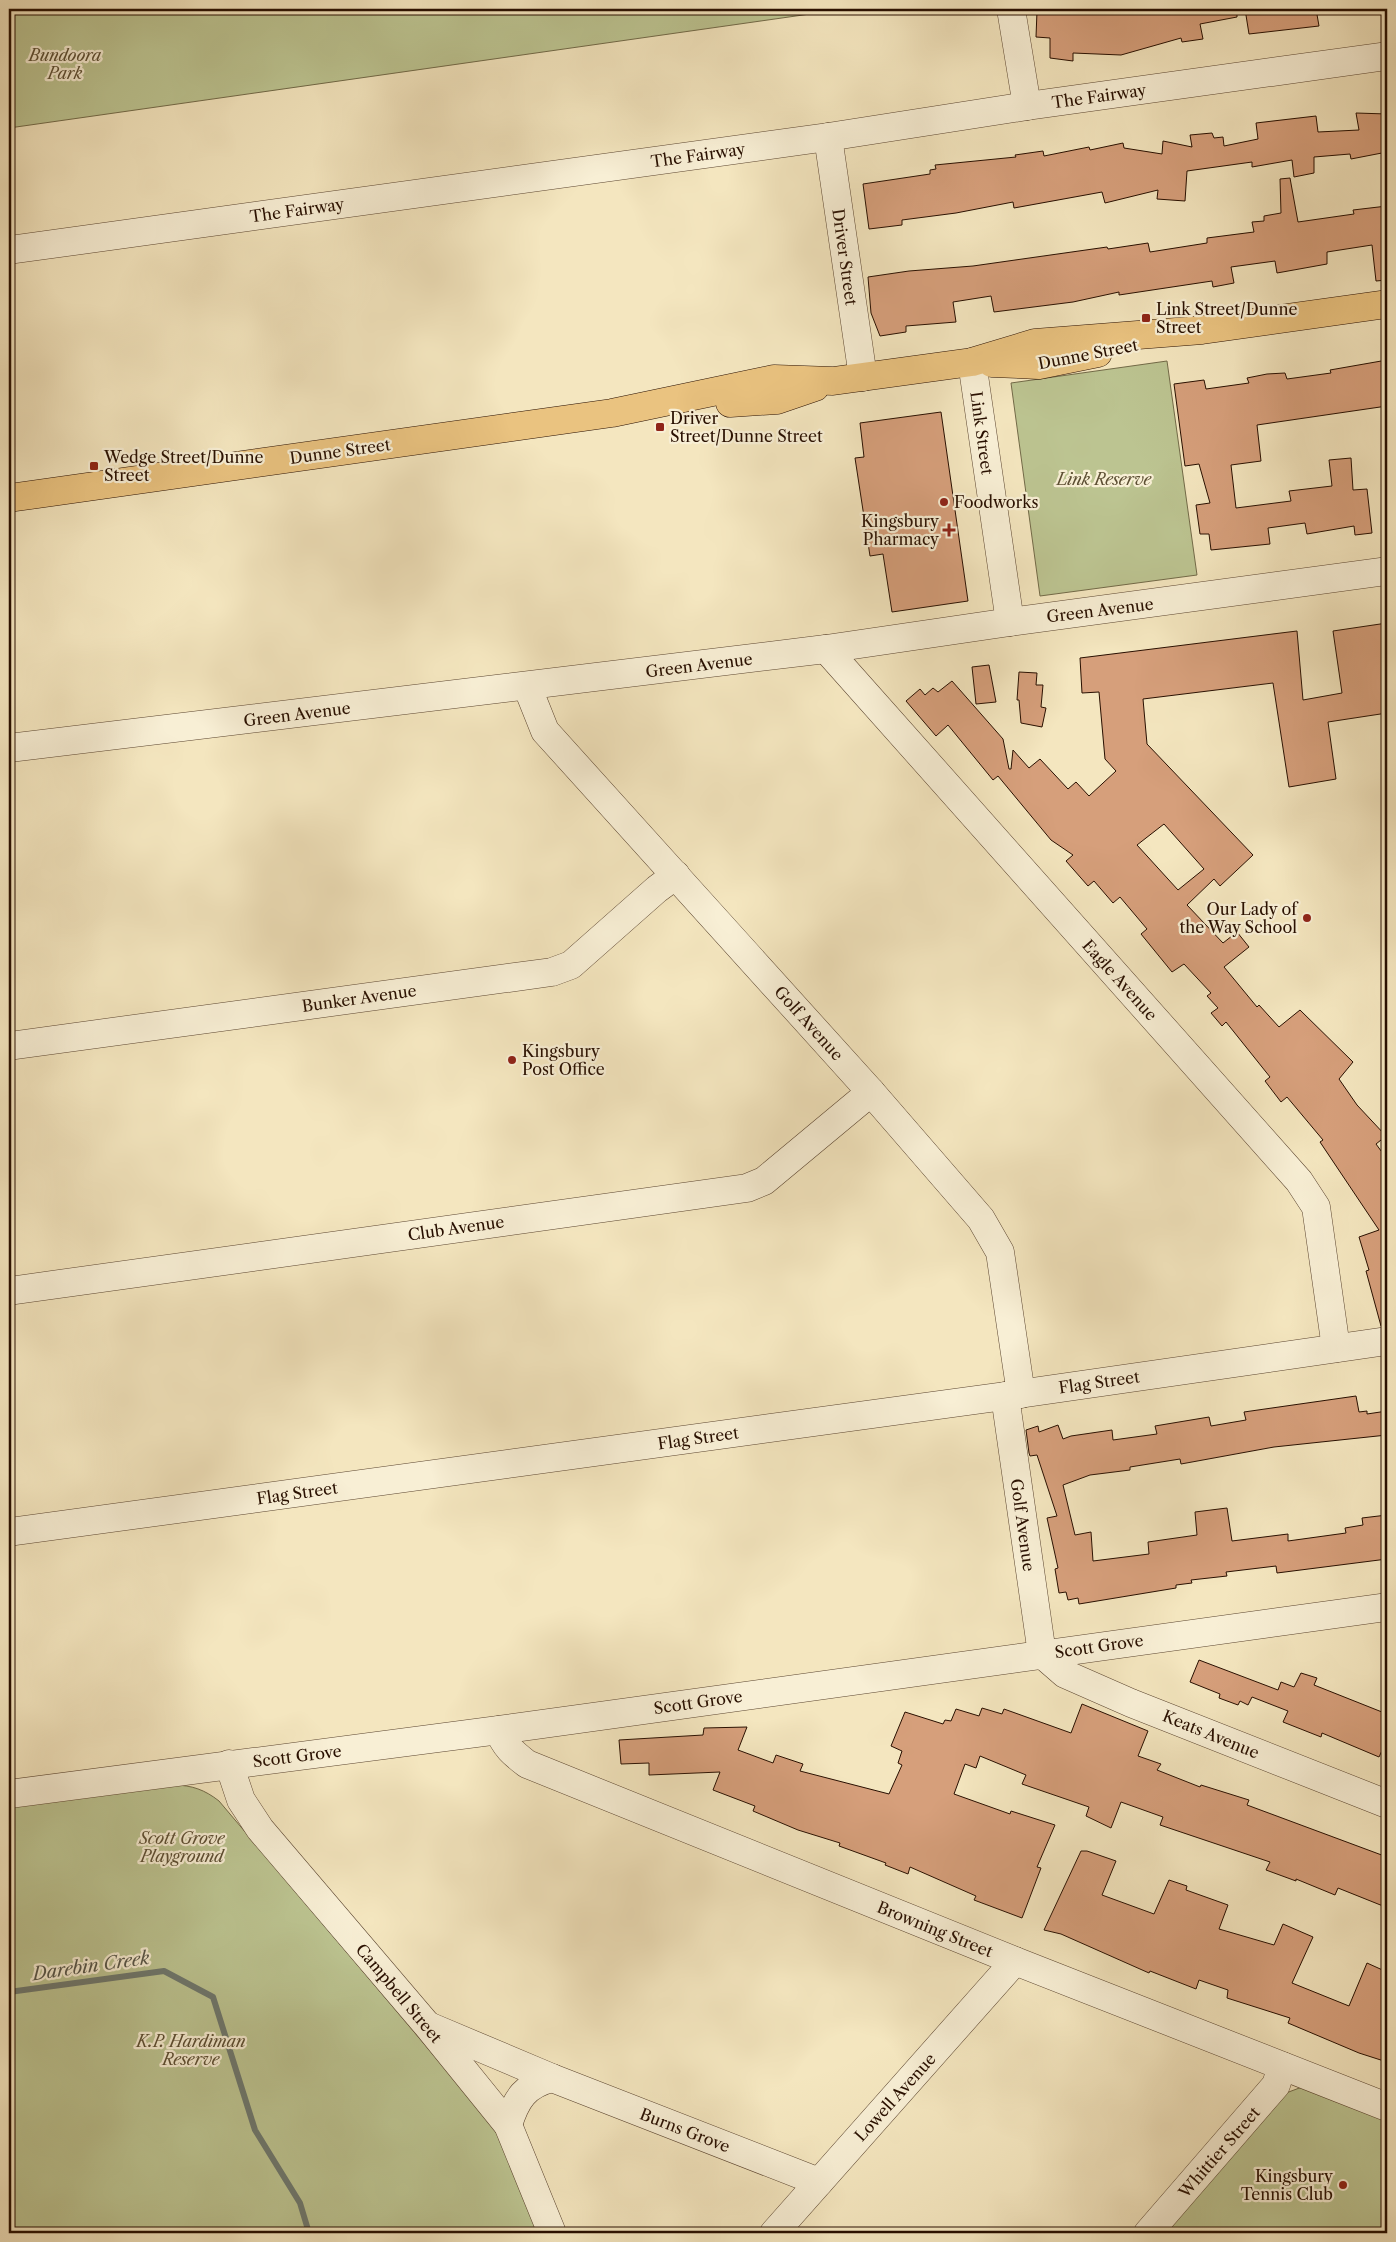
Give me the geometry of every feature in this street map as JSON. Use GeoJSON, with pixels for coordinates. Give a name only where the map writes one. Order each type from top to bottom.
{"type":"FeatureCollection","features":[{"type":"Feature","properties":{"kind":"main road","name":"Dunne Street"},"geometry":{"type":"LineString","coordinates":[[9,498],[612,412],[774,380],[833,382],[972,362],[1035,343],[1202,330],[1387,304]]}},
{"type":"Feature","properties":{"kind":"street"},"geometry":{"type":"LineString","coordinates":[[1011,9],[1026,106]]}},
{"type":"Feature","properties":{"kind":"street","name":"The Fairway"},"geometry":{"type":"LineString","coordinates":[[9,250],[828,137],[1026,106],[1387,56]]}},
{"type":"Feature","properties":{"kind":"street","name":"Driver Street"},"geometry":{"type":"LineString","coordinates":[[828,137],[863,377]]}},
{"type":"Feature","properties":{"kind":"street","name":"Link Street"},"geometry":{"type":"LineString","coordinates":[[972,362],[1010,622]]}},
{"type":"Feature","properties":{"kind":"street","name":"Green Avenue"},"geometry":{"type":"LineString","coordinates":[[9,748],[826,649],[1387,570]]}},
{"type":"Feature","properties":{"kind":"street","name":"Eagle Avenue"},"geometry":{"type":"LineString","coordinates":[[826,649],[1299,1181],[1316,1207],[1336,1348]]}},
{"type":"Feature","properties":{"kind":"street","name":"Golf Avenue"},"geometry":{"type":"LineString","coordinates":[[526,686],[545,731],[871,1092],[981,1219],[1000,1252],[1013,1395],[1042,1654]]}},
{"type":"Feature","properties":{"kind":"street","name":"Bunker Avenue"},"geometry":{"type":"LineString","coordinates":[[9,1046],[552,972],[572,965],[657,889],[676,875]]}},
{"type":"Feature","properties":{"kind":"street","name":"Club Avenue"},"geometry":{"type":"LineString","coordinates":[[9,1291],[747,1188],[764,1181],[871,1092]]}},
{"type":"Feature","properties":{"kind":"street","name":"Flag Street"},"geometry":{"type":"LineString","coordinates":[[9,1532],[1013,1395],[1387,1341]]}},
{"type":"Feature","properties":{"kind":"street","name":"Scott Grove"},"geometry":{"type":"LineString","coordinates":[[9,1794],[499,1730],[1387,1607]]}},
{"type":"Feature","properties":{"kind":"street","name":"Keats Avenue"},"geometry":{"type":"LineString","coordinates":[[1042,1654],[1065,1674],[1122,1699],[1387,1804]]}},
{"type":"Feature","properties":{"kind":"street","name":"Browning Street"},"geometry":{"type":"LineString","coordinates":[[499,1730],[503,1742],[527,1764],[1015,1961],[1387,2107]]}},
{"type":"Feature","properties":{"kind":"street","name":"Campbell Street"},"geometry":{"type":"LineString","coordinates":[[229,1764],[241,1800],[260,1829],[508,2125],[552,2233]]}},
{"type":"Feature","properties":{"kind":"street","name":"Lowell Avenue"},"geometry":{"type":"LineString","coordinates":[[774,2233],[1015,1961]]}},
{"type":"Feature","properties":{"kind":"street","name":"Burns Grove"},"geometry":{"type":"LineString","coordinates":[[427,2026],[552,2078],[819,2182]]}},
{"type":"Feature","properties":{"kind":"street","name":"Whittier Street"},"geometry":{"type":"LineString","coordinates":[[1148,2233],[1276,2086],[1282,2066]]}},
{"type":"Feature","properties":{"kind":"street"},"geometry":{"type":"LineString","coordinates":[[508,2125],[512,2110],[535,2082],[552,2078]]}},
{"type":"Feature","properties":{"kind":"green space","name":"Bundoora Park"},"geometry":{"type":"Polygon","coordinates":[[[9,9],[845,9],[9,128],[9,9]]]}},
{"type":"Feature","properties":{"kind":"green space","name":"Link Reserve"},"geometry":{"type":"Polygon","coordinates":[[[1167,361],[1197,575],[1040,596],[1011,383],[1167,361]]]}},
{"type":"Feature","properties":{"kind":"green space","name":"K.P. Hardiman Reserve"},"geometry":{"type":"Polygon","coordinates":[[[173,1785],[198,1789],[219,1801],[496,2129],[541,2233],[9,2233],[9,1807],[173,1785]]]}},
{"type":"Feature","properties":{"kind":"green space"},"geometry":{"type":"Polygon","coordinates":[[[1302,2087],[1387,2116],[1387,2233],[1162,2233],[1286,2093],[1302,2087]]]}},
{"type":"Feature","properties":{"kind":"building"},"geometry":{"type":"Polygon","coordinates":[[[1078,9],[1237,9],[1237,17],[1200,24],[1203,39],[1182,42],[1181,38],[1121,55],[1073,53],[1073,61],[1050,58],[1050,38],[1036,37],[1037,11],[1078,13],[1078,9]]]}},
{"type":"Feature","properties":{"kind":"building"},"geometry":{"type":"Polygon","coordinates":[[[1245,9],[1316,9],[1319,26],[1249,34],[1245,9]]]}},
{"type":"Feature","properties":{"kind":"building"},"geometry":{"type":"Polygon","coordinates":[[[1356,113],[1387,114],[1387,152],[1351,159],[1350,154],[1314,157],[1314,173],[1294,177],[1292,160],[1252,167],[1252,162],[1187,171],[1185,201],[1157,199],[1158,190],[1105,203],[1102,192],[1014,208],[1013,202],[956,213],[902,220],[902,225],[869,229],[863,184],[930,174],[930,170],[936,169],[935,165],[1016,157],[1015,155],[1043,151],[1044,156],[1089,147],[1090,150],[1123,143],[1124,148],[1162,154],[1163,141],[1192,147],[1190,135],[1212,133],[1214,138],[1223,137],[1224,146],[1258,139],[1256,123],[1316,116],[1318,132],[1359,130],[1356,113]]]}},
{"type":"Feature","properties":{"kind":"building"},"geometry":{"type":"Polygon","coordinates":[[[1290,178],[1298,222],[1354,214],[1353,210],[1387,206],[1387,280],[1376,281],[1372,245],[1327,252],[1327,264],[1277,273],[1275,261],[1231,267],[1234,283],[1213,287],[1212,281],[1119,295],[1119,292],[1073,302],[994,312],[991,296],[953,302],[956,322],[906,326],[906,332],[880,336],[871,313],[868,277],[909,271],[973,266],[1148,243],[1150,252],[1207,243],[1207,238],[1254,232],[1252,222],[1264,221],[1264,216],[1281,213],[1280,179],[1290,178]]]}},
{"type":"Feature","properties":{"kind":"building"},"geometry":{"type":"Polygon","coordinates":[[[1387,360],[1387,406],[1257,425],[1261,461],[1231,465],[1236,508],[1291,501],[1289,491],[1332,486],[1329,460],[1351,458],[1353,490],[1367,489],[1372,533],[1355,535],[1354,526],[1307,534],[1305,523],[1268,528],[1270,544],[1211,550],[1209,534],[1200,534],[1196,505],[1210,503],[1199,464],[1185,466],[1174,384],[1204,380],[1206,389],[1249,383],[1247,378],[1267,374],[1285,373],[1287,379],[1331,373],[1330,370],[1387,360]]]}},
{"type":"Feature","properties":{"kind":"building"},"geometry":{"type":"Polygon","coordinates":[[[941,412],[968,601],[892,612],[883,554],[870,556],[855,458],[864,457],[860,423],[941,412]]]}},
{"type":"Feature","properties":{"kind":"building"},"geometry":{"type":"Polygon","coordinates":[[[1387,623],[1387,713],[1328,722],[1336,779],[1289,787],[1273,683],[1143,699],[1147,744],[1253,855],[1220,886],[1214,879],[1187,905],[1223,943],[1237,932],[1249,947],[1224,967],[1257,1007],[1259,1005],[1279,1027],[1300,1010],[1353,1062],[1339,1079],[1357,1105],[1386,1136],[1376,1144],[1387,1159],[1387,1326],[1381,1326],[1366,1271],[1369,1270],[1359,1237],[1379,1230],[1320,1142],[1323,1140],[1287,1097],[1281,1102],[1265,1081],[1270,1077],[1226,1022],[1222,1026],[1211,1013],[1218,1008],[1207,996],[1211,993],[1184,964],[1172,972],[1141,934],[1147,929],[1120,897],[1113,903],[1094,881],[1088,886],[1066,861],[1073,855],[1051,840],[998,776],[993,780],[948,725],[936,736],[906,701],[920,689],[925,695],[933,688],[938,692],[952,681],[1003,739],[1009,769],[1011,769],[1013,750],[1029,768],[1040,759],[1068,789],[1076,782],[1089,796],[1116,771],[1105,759],[1099,692],[1082,693],[1080,658],[1297,631],[1303,700],[1342,693],[1333,631],[1387,623]],[[1164,824],[1137,845],[1178,890],[1204,869],[1164,824]]]}},
{"type":"Feature","properties":{"kind":"building"},"geometry":{"type":"Polygon","coordinates":[[[989,665],[996,702],[976,704],[972,667],[989,665]]]}},
{"type":"Feature","properties":{"kind":"building"},"geometry":{"type":"Polygon","coordinates":[[[1019,672],[1037,673],[1036,685],[1043,685],[1041,707],[1046,708],[1042,727],[1021,723],[1019,700],[1017,700],[1019,672]]]}},
{"type":"Feature","properties":{"kind":"building"},"geometry":{"type":"Polygon","coordinates":[[[1356,1396],[1359,1412],[1367,1411],[1367,1414],[1387,1411],[1387,1435],[1274,1447],[1181,1464],[1180,1459],[1130,1467],[1130,1470],[1090,1475],[1063,1485],[1075,1535],[1091,1532],[1093,1561],[1149,1554],[1148,1542],[1197,1535],[1195,1512],[1227,1508],[1232,1541],[1288,1534],[1288,1541],[1346,1533],[1345,1528],[1363,1525],[1362,1518],[1387,1515],[1387,1559],[1277,1573],[1276,1566],[1226,1572],[1227,1576],[1191,1580],[1192,1583],[1176,1585],[1176,1588],[1079,1604],[1078,1598],[1068,1600],[1066,1592],[1059,1593],[1055,1569],[1058,1568],[1047,1518],[1057,1516],[1037,1455],[1030,1456],[1026,1430],[1038,1426],[1039,1432],[1058,1425],[1063,1439],[1071,1436],[1112,1430],[1113,1440],[1157,1434],[1155,1426],[1209,1417],[1211,1426],[1246,1420],[1244,1412],[1356,1396]]]}},
{"type":"Feature","properties":{"kind":"building"},"geometry":{"type":"Polygon","coordinates":[[[1199,1660],[1278,1690],[1281,1682],[1294,1687],[1301,1673],[1317,1678],[1314,1685],[1387,1714],[1387,1740],[1379,1757],[1322,1733],[1321,1737],[1283,1722],[1288,1711],[1252,1697],[1248,1705],[1240,1701],[1238,1705],[1219,1698],[1220,1694],[1190,1682],[1199,1660]]]}},
{"type":"Feature","properties":{"kind":"building"},"geometry":{"type":"Polygon","coordinates":[[[1082,1704],[1148,1731],[1138,1756],[1161,1764],[1157,1770],[1200,1787],[1201,1785],[1249,1800],[1247,1805],[1387,1857],[1387,1894],[1383,1906],[1338,1888],[1335,1895],[1296,1879],[1296,1881],[1266,1870],[1270,1862],[1160,1825],[1163,1817],[1121,1802],[1111,1828],[1086,1816],[1089,1807],[1022,1784],[1026,1775],[980,1756],[976,1768],[965,1764],[954,1794],[1010,1814],[1011,1811],[1055,1825],[1037,1867],[1041,1868],[1022,1918],[974,1900],[976,1896],[910,1867],[908,1874],[885,1865],[886,1863],[839,1846],[840,1843],[798,1830],[753,1811],[755,1806],[713,1790],[720,1772],[649,1775],[649,1763],[621,1764],[619,1740],[703,1735],[704,1728],[747,1727],[738,1750],[773,1763],[776,1755],[803,1764],[800,1771],[889,1794],[902,1765],[898,1763],[902,1751],[891,1746],[905,1712],[943,1724],[945,1720],[951,1721],[956,1709],[979,1716],[982,1708],[1002,1714],[1004,1709],[1071,1733],[1082,1704]]]}},
{"type":"Feature","properties":{"kind":"building"},"geometry":{"type":"Polygon","coordinates":[[[1081,1851],[1087,1851],[1116,1861],[1102,1895],[1154,1914],[1169,1880],[1187,1886],[1186,1890],[1228,1905],[1219,1929],[1274,1945],[1283,1924],[1313,1937],[1292,1983],[1349,2006],[1367,1963],[1387,1972],[1387,2062],[1359,2053],[1288,2023],[1290,2018],[1227,1998],[1228,1990],[1199,1980],[1196,1989],[1150,1971],[1149,1973],[1061,1934],[1044,1930],[1081,1851]]]}},
{"type":"Feature","properties":{"kind":"waterway","name":"Darebin Creek"},"geometry":{"type":"LineString","coordinates":[[9,1992],[164,1971],[213,1997],[255,2130],[300,2203],[309,2233]]}},
{"type":"Feature","properties":{"kind":"place","name":"Link Street/Dunne Street"},"geometry":{"type":"Point","coordinates":[1146,318]}},
{"type":"Feature","properties":{"kind":"place","name":"Driver Street/Dunne Street"},"geometry":{"type":"Point","coordinates":[660,427]}},
{"type":"Feature","properties":{"kind":"place","name":"Wedge Street/Dunne Street"},"geometry":{"type":"Point","coordinates":[94,466]}},
{"type":"Feature","properties":{"kind":"place","name":"Foodworks"},"geometry":{"type":"Point","coordinates":[944,502]}},
{"type":"Feature","properties":{"kind":"place","name":"Kingsbury Pharmacy"},"geometry":{"type":"Point","coordinates":[949,530]}},
{"type":"Feature","properties":{"kind":"place","name":"Our Lady of the Way School"},"geometry":{"type":"Point","coordinates":[1307,918]}},
{"type":"Feature","properties":{"kind":"place","name":"Kingsbury Post Office"},"geometry":{"type":"Point","coordinates":[512,1060]}},
{"type":"Feature","properties":{"kind":"place","name":"Kingsbury Tennis Club"},"geometry":{"type":"Point","coordinates":[1343,2185]}},
{"type":"Feature","properties":{"kind":"park label","name":"Scott Grove Playground"},"geometry":{"type":"Point","coordinates":[182,1847]}}]}
